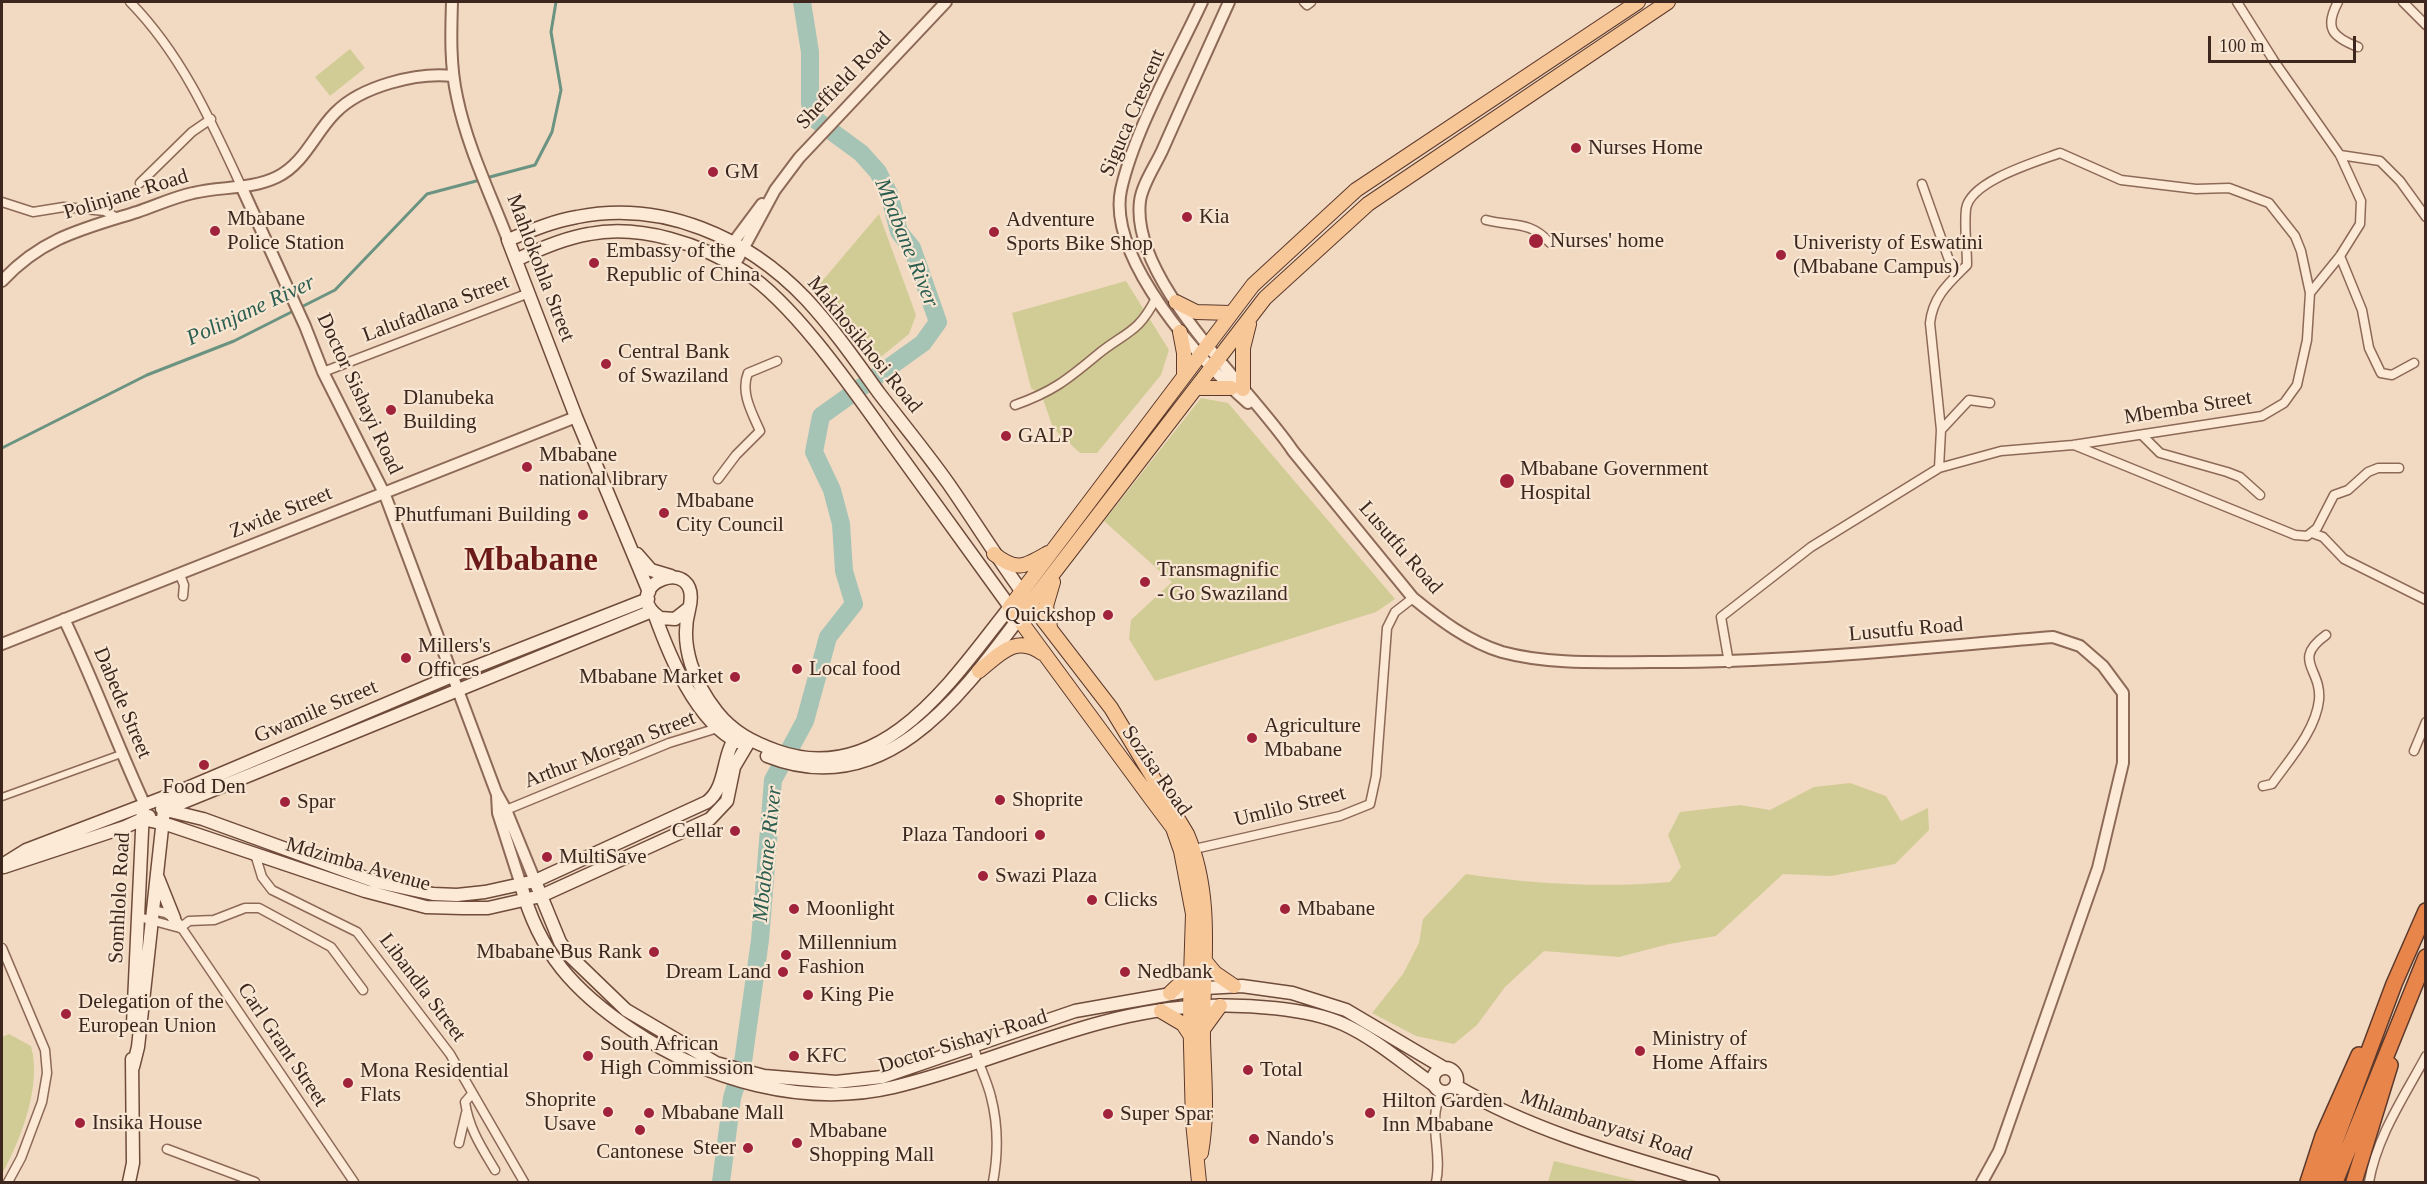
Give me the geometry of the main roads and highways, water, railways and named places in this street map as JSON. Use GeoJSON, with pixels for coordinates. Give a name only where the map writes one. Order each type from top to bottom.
{"type":"FeatureCollection","features":[{"type":"Feature","properties":{"kind":"highway"},"geometry":{"type":"LineString","coordinates":[[2308,1182],[2323,1136],[2347,1079],[2394,984],[2426,911]]}},
{"type":"Feature","properties":{"kind":"highway"},"geometry":{"type":"LineString","coordinates":[[2335,1182],[2426,957]]}},
{"type":"Feature","properties":{"kind":"highway"},"geometry":{"type":"LineString","coordinates":[[2354,1182],[2416,982]]}},
{"type":"Feature","properties":{"kind":"highway"},"geometry":{"type":"LineString","coordinates":[[2320,1182],[2394,984]]}},
{"type":"Feature","properties":{"kind":"main road"},"geometry":{"type":"LineString","coordinates":[[689,608],[675,619],[667,620],[651,604],[656,581],[670,576],[678,578],[688,587],[691,594],[689,608],[686,622],[688,657],[722,727],[736,737],[768,752],[800,762],[832,768],[849,765],[897,747],[947,708],[980,671],[1019,618],[1032,605],[1196,388],[1208,357],[1231,313],[1253,285],[1356,190],[1638,2]]}},
{"type":"Feature","properties":{"kind":"main road"},"geometry":{"type":"LineString","coordinates":[[800,762],[854,753],[890,736],[917,717],[937,697],[1022,592],[1184,374],[1208,357],[1251,316],[1265,297],[1368,204],[1668,2]]}},
{"type":"Feature","properties":{"kind":"main road","name":"Makhosikhosi Road"},"geometry":{"type":"LineString","coordinates":[[508,240],[577,217],[619,213],[661,216],[694,224],[744,249],[775,271],[806,299],[948,483],[994,554],[1022,592]]}},
{"type":"Feature","properties":{"kind":"main road","name":"Makhosikhosi Road"},"geometry":{"type":"LineString","coordinates":[[516,260],[590,234],[616,232],[671,239],[734,266],[769,292],[792,315],[840,374],[1010,606]]}},
{"type":"Feature","properties":{"kind":"main road","name":"Mahlokohla Street"},"geometry":{"type":"LineString","coordinates":[[508,240],[675,664],[722,727]]}},
{"type":"Feature","properties":{"kind":"main road"},"geometry":{"type":"LineString","coordinates":[[1176,302],[1196,312],[1231,313]]}},
{"type":"Feature","properties":{"kind":"main road"},"geometry":{"type":"LineString","coordinates":[[1196,388],[1237,389],[1243,348],[1251,316]]}},
{"type":"Feature","properties":{"kind":"main road"},"geometry":{"type":"LineString","coordinates":[[1180,332],[1184,374]]}},
{"type":"Feature","properties":{"kind":"main road","name":"Mahlokohla Street"},"geometry":{"type":"LineString","coordinates":[[627,541],[651,570],[670,576]]}},
{"type":"Feature","properties":{"kind":"main road"},"geometry":{"type":"LineString","coordinates":[[994,554],[1009,565],[1023,566],[1052,550]]}},
{"type":"Feature","properties":{"kind":"main road"},"geometry":{"type":"LineString","coordinates":[[1051,629],[1046,606],[1057,571]]}},
{"type":"Feature","properties":{"kind":"main road","name":"Sozisa Road"},"geometry":{"type":"LineString","coordinates":[[1022,592],[1111,708],[1187,834],[1193,914],[1190,990],[1193,1122],[1199,1182]]}},
{"type":"Feature","properties":{"kind":"main road","name":"Gwamile Street"},"geometry":{"type":"LineString","coordinates":[[2,866],[26,850],[144,803],[178,792],[452,676],[651,604]]}},
{"type":"Feature","properties":{"kind":"main road","name":"Gwamile Street"},"geometry":{"type":"LineString","coordinates":[[163,817],[179,808],[458,690],[651,604]]}},
{"type":"Feature","properties":{"kind":"main road","name":"Sozisa Road"},"geometry":{"type":"LineString","coordinates":[[1010,606],[1173,828],[1188,850],[1201,876],[1205,961],[1204,1029],[1207,1119],[1199,1167]]}},
{"type":"Feature","properties":{"kind":"main road"},"geometry":{"type":"LineString","coordinates":[[980,671],[1004,652],[1024,644],[1048,658]]}},
{"type":"Feature","properties":{"kind":"main road","name":"Mdzimba Avenue"},"geometry":{"type":"LineString","coordinates":[[179,808],[203,819],[377,882],[433,894],[457,895],[535,881],[712,798],[718,790],[726,752],[736,737]]}},
{"type":"Feature","properties":{"kind":"main road","name":"Mdzimba Avenue"},"geometry":{"type":"LineString","coordinates":[[144,803],[163,817],[255,854],[365,891],[426,907],[488,908],[525,902],[541,896],[710,819],[727,801],[734,767],[748,743]]}},
{"type":"Feature","properties":{"kind":"main road","name":"Somhlolo Road"},"geometry":{"type":"LineString","coordinates":[[144,803],[142,868],[147,915]]}},
{"type":"Feature","properties":{"kind":"main road","name":"Mdzimba Avenue"},"geometry":{"type":"LineString","coordinates":[[143,819],[163,817]]}},
{"type":"Feature","properties":{"kind":"main road","name":"Somhlolo Road"},"geometry":{"type":"LineString","coordinates":[[129,1182],[133,1162],[133,1067],[131,1057],[147,915],[157,874],[163,817]]}},
{"type":"Feature","properties":{"kind":"main road","name":"Gwamile Street"},"geometry":{"type":"LineString","coordinates":[[2,866],[24,862],[143,819]]}},
{"type":"Feature","properties":{"kind":"main road"},"geometry":{"type":"LineString","coordinates":[[142,868],[158,860]]}},
{"type":"Feature","properties":{"kind":"main road"},"geometry":{"type":"LineString","coordinates":[[157,874],[177,923]]}},
{"type":"Feature","properties":{"kind":"main road","name":"Doctor Sishayi Road"},"geometry":{"type":"LineString","coordinates":[[535,881],[560,942],[597,985],[653,1028],[718,1069]]}},
{"type":"Feature","properties":{"kind":"main road","name":"Doctor Sishayi Road"},"geometry":{"type":"LineString","coordinates":[[521,885],[525,902],[544,946],[559,968],[608,1014],[671,1054],[751,1078],[832,1093],[883,1089],[978,1061],[1091,1023],[1204,1006]]}},
{"type":"Feature","properties":{"kind":"main road"},"geometry":{"type":"LineString","coordinates":[[1205,961],[1215,973],[1234,986]]}},
{"type":"Feature","properties":{"kind":"main road"},"geometry":{"type":"LineString","coordinates":[[1170,993],[1192,972]]}},
{"type":"Feature","properties":{"kind":"main road"},"geometry":{"type":"LineString","coordinates":[[1204,1006],[1311,1014],[1342,1024],[1438,1089],[1450,1092],[1456,1086],[1456,1076],[1452,1070],[1444,1068],[1346,1010],[1292,993],[1234,986],[1205,988]]}},
{"type":"Feature","properties":{"kind":"main road","name":"Doctor Sishayi Road"},"geometry":{"type":"LineString","coordinates":[[751,1078],[861,1080],[902,1071],[1075,1011],[1205,988]]}},
{"type":"Feature","properties":{"kind":"main road"},"geometry":{"type":"LineString","coordinates":[[1204,1029],[1220,1006]]}},
{"type":"Feature","properties":{"kind":"main road"},"geometry":{"type":"LineString","coordinates":[[1075,1011],[1081,1021],[1091,1023]]}},
{"type":"Feature","properties":{"kind":"main road"},"geometry":{"type":"LineString","coordinates":[[1161,1011],[1183,1024],[1191,1036]]}},
{"type":"Feature","properties":{"kind":"main road"},"geometry":{"type":"LineString","coordinates":[[1438,1089],[1435,1074],[1444,1068]]}},
{"type":"Feature","properties":{"kind":"main road","name":"Mhlambanyatsi Road"},"geometry":{"type":"LineString","coordinates":[[1456,1086],[1496,1109],[1559,1136],[1713,1182]]}},
{"type":"Feature","properties":{"kind":"waterway","name":"Polinjane River"},"geometry":{"type":"LineString","coordinates":[[486,178],[535,165],[552,132],[561,90],[551,32],[556,2]]}},
{"type":"Feature","properties":{"kind":"waterway","name":"Mbabane River"},"geometry":{"type":"LineString","coordinates":[[721,1182],[732,1098],[743,1062],[760,940],[773,780],[805,721],[828,637],[854,604],[844,571],[841,524],[832,490],[814,452],[821,416],[923,343],[938,322],[912,248],[899,232],[889,194],[878,172],[861,153],[816,120],[810,104],[810,52],[802,2]]}},
{"type":"Feature","properties":{"kind":"waterway","name":"Polinjane River"},"geometry":{"type":"LineString","coordinates":[[2,448],[147,375],[234,341],[335,290],[427,194],[480,180]]}},
{"type":"Feature","properties":{"kind":"place","name":"Nurses Home"},"geometry":{"type":"Point","coordinates":[1576,148]}},
{"type":"Feature","properties":{"kind":"place","name":"GM"},"geometry":{"type":"Point","coordinates":[713,172]}},
{"type":"Feature","properties":{"kind":"place","name":"Kia"},"geometry":{"type":"Point","coordinates":[1187,217]}},
{"type":"Feature","properties":{"kind":"place","name":"Mbabane Police Station"},"geometry":{"type":"Point","coordinates":[215,231]}},
{"type":"Feature","properties":{"kind":"place","name":"Adventure Sports Bike Shop"},"geometry":{"type":"Point","coordinates":[994,232]}},
{"type":"Feature","properties":{"kind":"place","name":"Nurses' home"},"geometry":{"type":"Point","coordinates":[1536,241]}},
{"type":"Feature","properties":{"kind":"place","name":"Univeristy of Eswatini (Mbabane Campus)"},"geometry":{"type":"Point","coordinates":[1781,255]}},
{"type":"Feature","properties":{"kind":"place","name":"Embassy of the Republic of China"},"geometry":{"type":"Point","coordinates":[594,263]}},
{"type":"Feature","properties":{"kind":"place","name":"Central Bank of Swaziland"},"geometry":{"type":"Point","coordinates":[606,364]}},
{"type":"Feature","properties":{"kind":"place","name":"Dlanubeka Building"},"geometry":{"type":"Point","coordinates":[391,410]}},
{"type":"Feature","properties":{"kind":"place","name":"GALP"},"geometry":{"type":"Point","coordinates":[1006,436]}},
{"type":"Feature","properties":{"kind":"place","name":"Mbabane national library"},"geometry":{"type":"Point","coordinates":[527,467]}},
{"type":"Feature","properties":{"kind":"place","name":"Mbabane Government Hospital"},"geometry":{"type":"Point","coordinates":[1507,481]}},
{"type":"Feature","properties":{"kind":"place","name":"Mbabane City Council"},"geometry":{"type":"Point","coordinates":[664,513]}},
{"type":"Feature","properties":{"kind":"place","name":"Phutfumani Building"},"geometry":{"type":"Point","coordinates":[583,515]}},
{"type":"Feature","properties":{"kind":"place","name":"Transmagnific - Go Swaziland"},"geometry":{"type":"Point","coordinates":[1145,582]}},
{"type":"Feature","properties":{"kind":"place","name":"Quickshop"},"geometry":{"type":"Point","coordinates":[1108,615]}},
{"type":"Feature","properties":{"kind":"place","name":"Millers's Offices"},"geometry":{"type":"Point","coordinates":[406,658]}},
{"type":"Feature","properties":{"kind":"place","name":"Local food"},"geometry":{"type":"Point","coordinates":[797,669]}},
{"type":"Feature","properties":{"kind":"place","name":"Mbabane Market"},"geometry":{"type":"Point","coordinates":[735,677]}},
{"type":"Feature","properties":{"kind":"place","name":"Agriculture Mbabane"},"geometry":{"type":"Point","coordinates":[1252,738]}},
{"type":"Feature","properties":{"kind":"place","name":"Food Den"},"geometry":{"type":"Point","coordinates":[204,765]}},
{"type":"Feature","properties":{"kind":"place","name":"Shoprite"},"geometry":{"type":"Point","coordinates":[1000,800]}},
{"type":"Feature","properties":{"kind":"place","name":"Spar"},"geometry":{"type":"Point","coordinates":[285,802]}},
{"type":"Feature","properties":{"kind":"place","name":"Cellar"},"geometry":{"type":"Point","coordinates":[735,831]}},
{"type":"Feature","properties":{"kind":"place","name":"Plaza Tandoori"},"geometry":{"type":"Point","coordinates":[1040,835]}},
{"type":"Feature","properties":{"kind":"place","name":"MultiSave"},"geometry":{"type":"Point","coordinates":[547,857]}},
{"type":"Feature","properties":{"kind":"place","name":"Swazi Plaza"},"geometry":{"type":"Point","coordinates":[983,876]}},
{"type":"Feature","properties":{"kind":"place","name":"Clicks"},"geometry":{"type":"Point","coordinates":[1092,900]}},
{"type":"Feature","properties":{"kind":"place","name":"Moonlight"},"geometry":{"type":"Point","coordinates":[794,909]}},
{"type":"Feature","properties":{"kind":"place","name":"Mbabane"},"geometry":{"type":"Point","coordinates":[1285,909]}},
{"type":"Feature","properties":{"kind":"place","name":"Mbabane Bus Rank"},"geometry":{"type":"Point","coordinates":[654,952]}},
{"type":"Feature","properties":{"kind":"place","name":"Millennium Fashion"},"geometry":{"type":"Point","coordinates":[786,955]}},
{"type":"Feature","properties":{"kind":"place","name":"Dream Land"},"geometry":{"type":"Point","coordinates":[783,972]}},
{"type":"Feature","properties":{"kind":"place","name":"Nedbank"},"geometry":{"type":"Point","coordinates":[1125,972]}},
{"type":"Feature","properties":{"kind":"place","name":"King Pie"},"geometry":{"type":"Point","coordinates":[808,995]}},
{"type":"Feature","properties":{"kind":"place","name":"Delegation of the European Union"},"geometry":{"type":"Point","coordinates":[66,1014]}},
{"type":"Feature","properties":{"kind":"place","name":"Ministry of Home Affairs"},"geometry":{"type":"Point","coordinates":[1640,1051]}},
{"type":"Feature","properties":{"kind":"place","name":"South African High Commission"},"geometry":{"type":"Point","coordinates":[588,1056]}},
{"type":"Feature","properties":{"kind":"place","name":"KFC"},"geometry":{"type":"Point","coordinates":[794,1056]}},
{"type":"Feature","properties":{"kind":"place","name":"Total"},"geometry":{"type":"Point","coordinates":[1248,1070]}},
{"type":"Feature","properties":{"kind":"place","name":"Mona Residential Flats"},"geometry":{"type":"Point","coordinates":[348,1083]}},
{"type":"Feature","properties":{"kind":"place","name":"Shoprite Usave"},"geometry":{"type":"Point","coordinates":[608,1112]}},
{"type":"Feature","properties":{"kind":"place","name":"Mbabane Mall"},"geometry":{"type":"Point","coordinates":[649,1113]}},
{"type":"Feature","properties":{"kind":"place","name":"Hilton Garden Inn Mbabane"},"geometry":{"type":"Point","coordinates":[1370,1113]}},
{"type":"Feature","properties":{"kind":"place","name":"Super Spar"},"geometry":{"type":"Point","coordinates":[1108,1114]}},
{"type":"Feature","properties":{"kind":"place","name":"Insika House"},"geometry":{"type":"Point","coordinates":[80,1123]}},
{"type":"Feature","properties":{"kind":"place","name":"Cantonese"},"geometry":{"type":"Point","coordinates":[640,1130]}},
{"type":"Feature","properties":{"kind":"place","name":"Nando's"},"geometry":{"type":"Point","coordinates":[1254,1139]}},
{"type":"Feature","properties":{"kind":"place","name":"Mbabane Shopping Mall"},"geometry":{"type":"Point","coordinates":[797,1143]}},
{"type":"Feature","properties":{"kind":"place","name":"Steer"},"geometry":{"type":"Point","coordinates":[748,1148]}},
{"type":"Feature","properties":{"kind":"district","name":"Mbabane"},"geometry":{"type":"Point","coordinates":[531,561]}}]}
